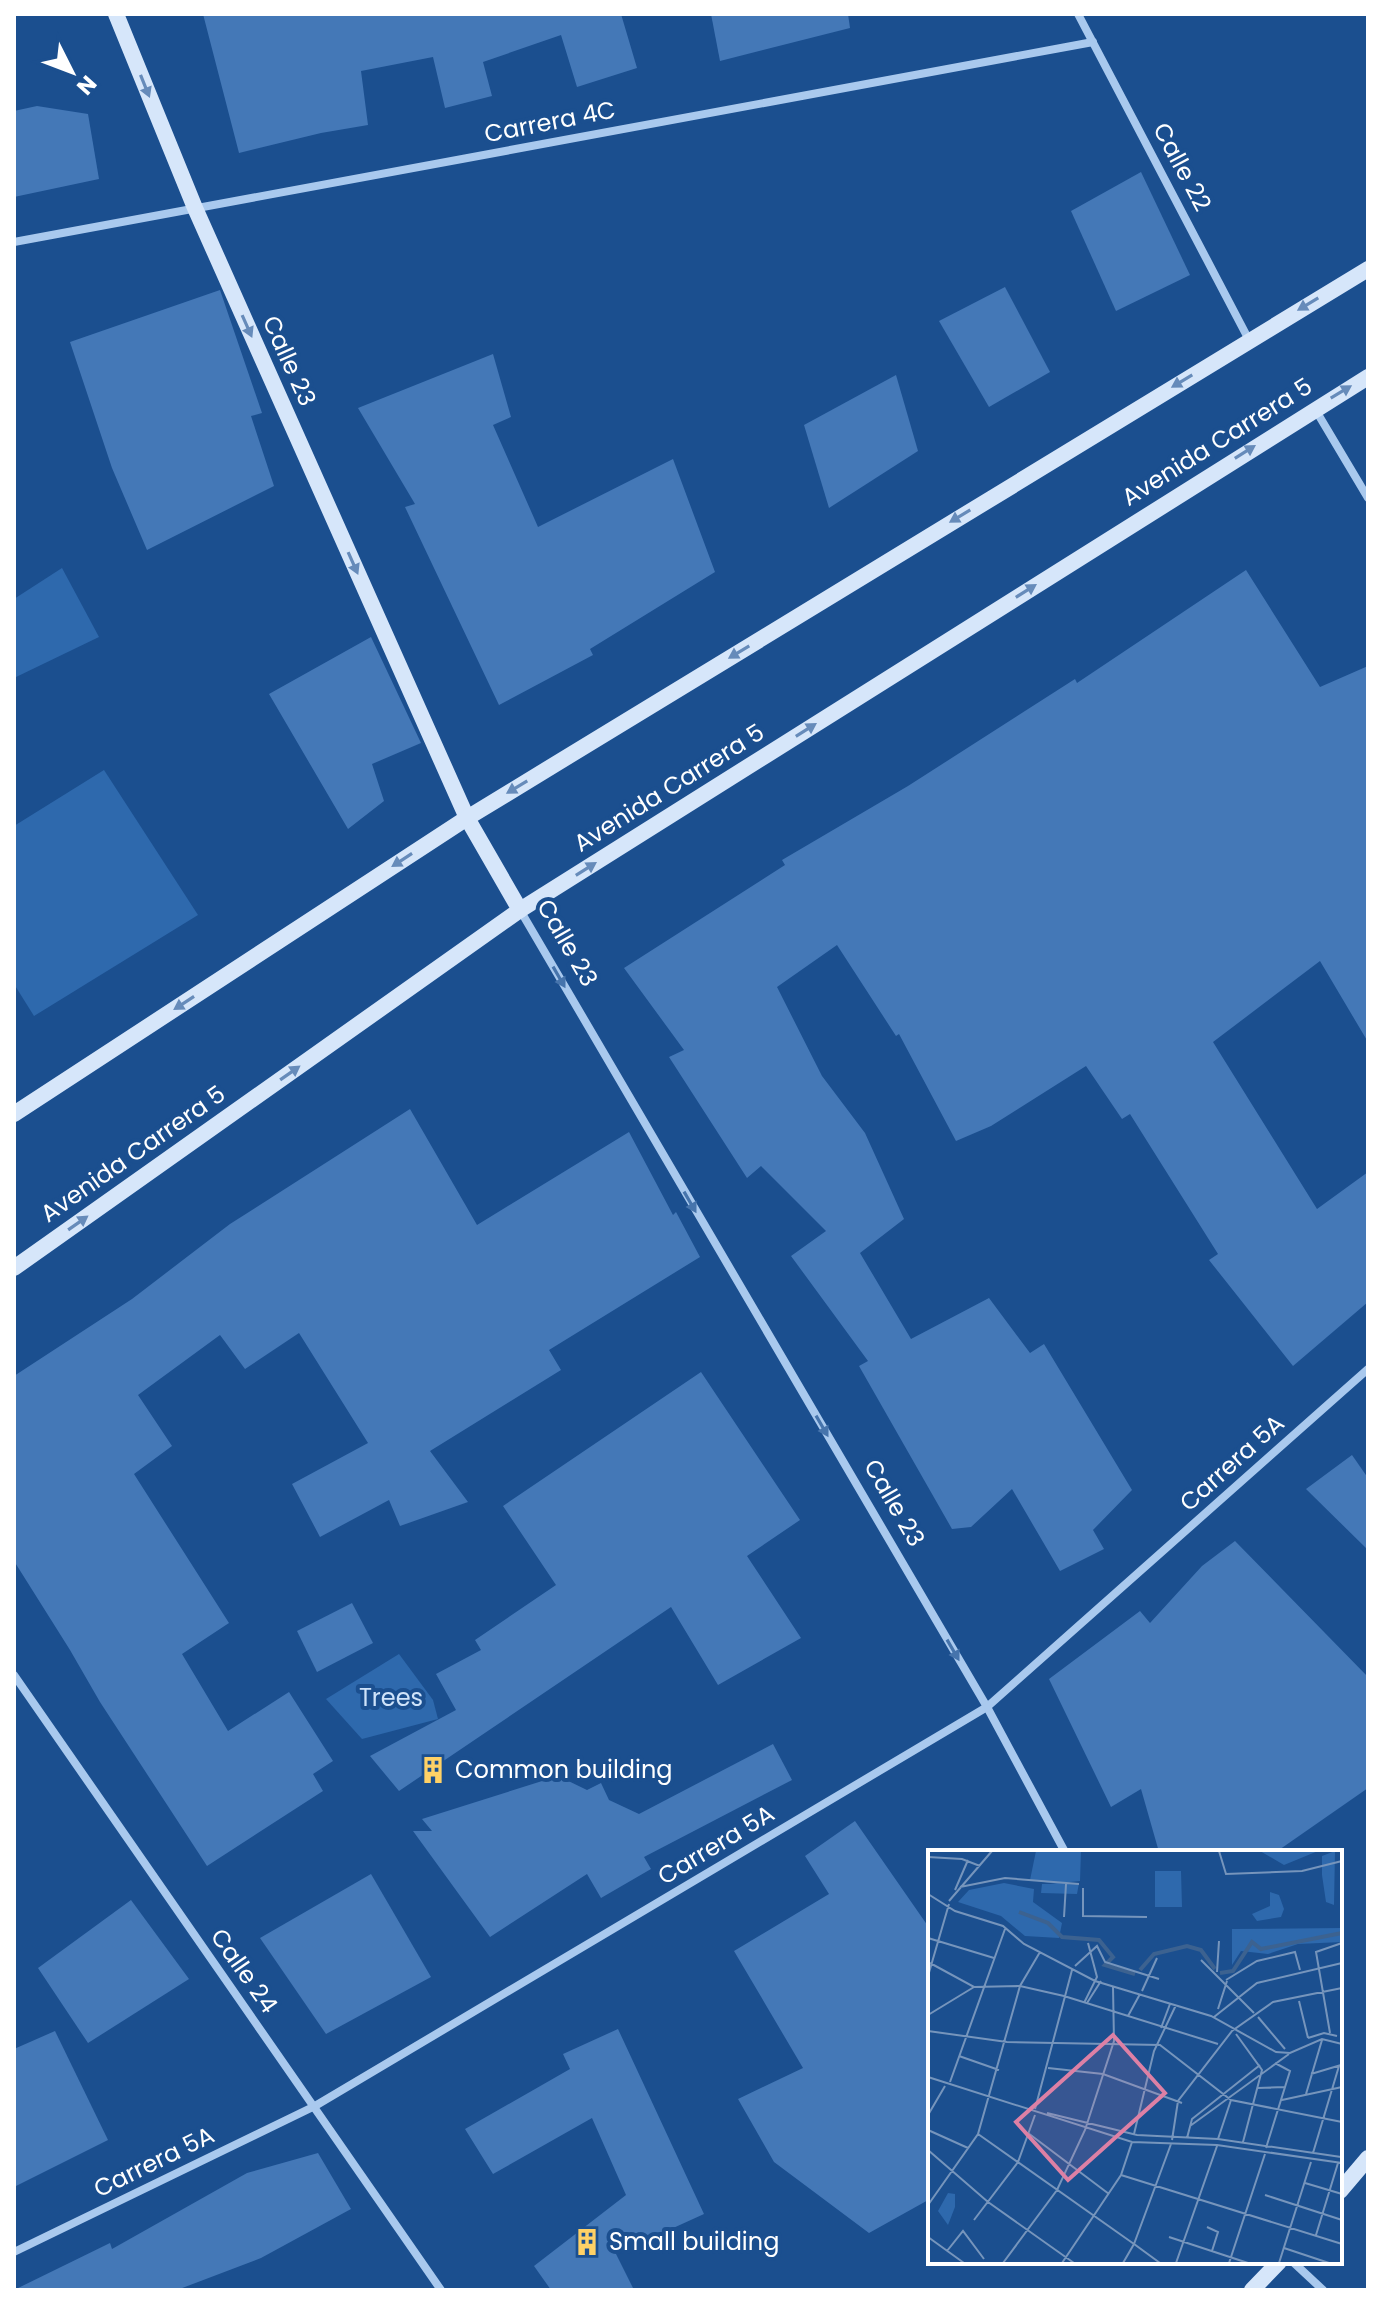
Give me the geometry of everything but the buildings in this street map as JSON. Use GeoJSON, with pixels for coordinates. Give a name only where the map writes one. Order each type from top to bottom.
{"type":"FeatureCollection","features":[{"type":"Feature","properties":{"kind":"main road","name":"Calle 23"},"geometry":{"type":"LineString","coordinates":[[116,14],[195,208],[467,818],[520,910]]}},
{"type":"Feature","properties":{"kind":"main road"},"geometry":{"type":"LineString","coordinates":[[14,1114],[467,818],[1368,269]]}},
{"type":"Feature","properties":{"kind":"main road","name":"Avenida Carrera 5"},"geometry":{"type":"LineString","coordinates":[[14,1268],[520,910],[1368,377]]}},
{"type":"Feature","properties":{"kind":"main road"},"geometry":{"type":"LineString","coordinates":[[1342,2189],[1368,2158]]}},
{"type":"Feature","properties":{"kind":"main road"},"geometry":{"type":"LineString","coordinates":[[1252,2290],[1277,2264]]}},
{"type":"Feature","properties":{"kind":"street","name":"Calle 22"},"geometry":{"type":"LineString","coordinates":[[1078,14],[1249,340]]}},
{"type":"Feature","properties":{"kind":"street","name":"Carrera 4C"},"geometry":{"type":"LineString","coordinates":[[14,242],[1093,42]]}},
{"type":"Feature","properties":{"kind":"street"},"geometry":{"type":"LineString","coordinates":[[1315,408],[1368,498]]}},
{"type":"Feature","properties":{"kind":"street","name":"Calle 23"},"geometry":{"type":"LineString","coordinates":[[520,910],[987,1707],[1064,1850]]}},
{"type":"Feature","properties":{"kind":"street","name":"Carrera 5A"},"geometry":{"type":"LineString","coordinates":[[14,2252],[315,2106],[987,1707],[1368,1369]]}},
{"type":"Feature","properties":{"kind":"street","name":"Calle 24"},"geometry":{"type":"LineString","coordinates":[[14,1675],[441,2290]]}},
{"type":"Feature","properties":{"kind":"street"},"geometry":{"type":"LineString","coordinates":[[1295,2264],[1323,2290]]}},
{"type":"Feature","properties":{"kind":"green space"},"geometry":{"type":"Polygon","coordinates":[[[62,568],[99,637],[14,678],[14,599],[62,568]]]}},
{"type":"Feature","properties":{"kind":"green space"},"geometry":{"type":"Polygon","coordinates":[[[104,770],[198,915],[34,1016],[14,984],[14,826],[104,770]]]}},
{"type":"Feature","properties":{"kind":"green space","name":"Trees"},"geometry":{"type":"Polygon","coordinates":[[[399,1654],[433,1700],[438,1719],[362,1739],[326,1699],[399,1654]]]}},
{"type":"Feature","properties":{"kind":"place","name":"Common building"},"geometry":{"type":"Point","coordinates":[433,1770]}},
{"type":"Feature","properties":{"kind":"place","name":"Small building"},"geometry":{"type":"Point","coordinates":[587,2242]}}]}
